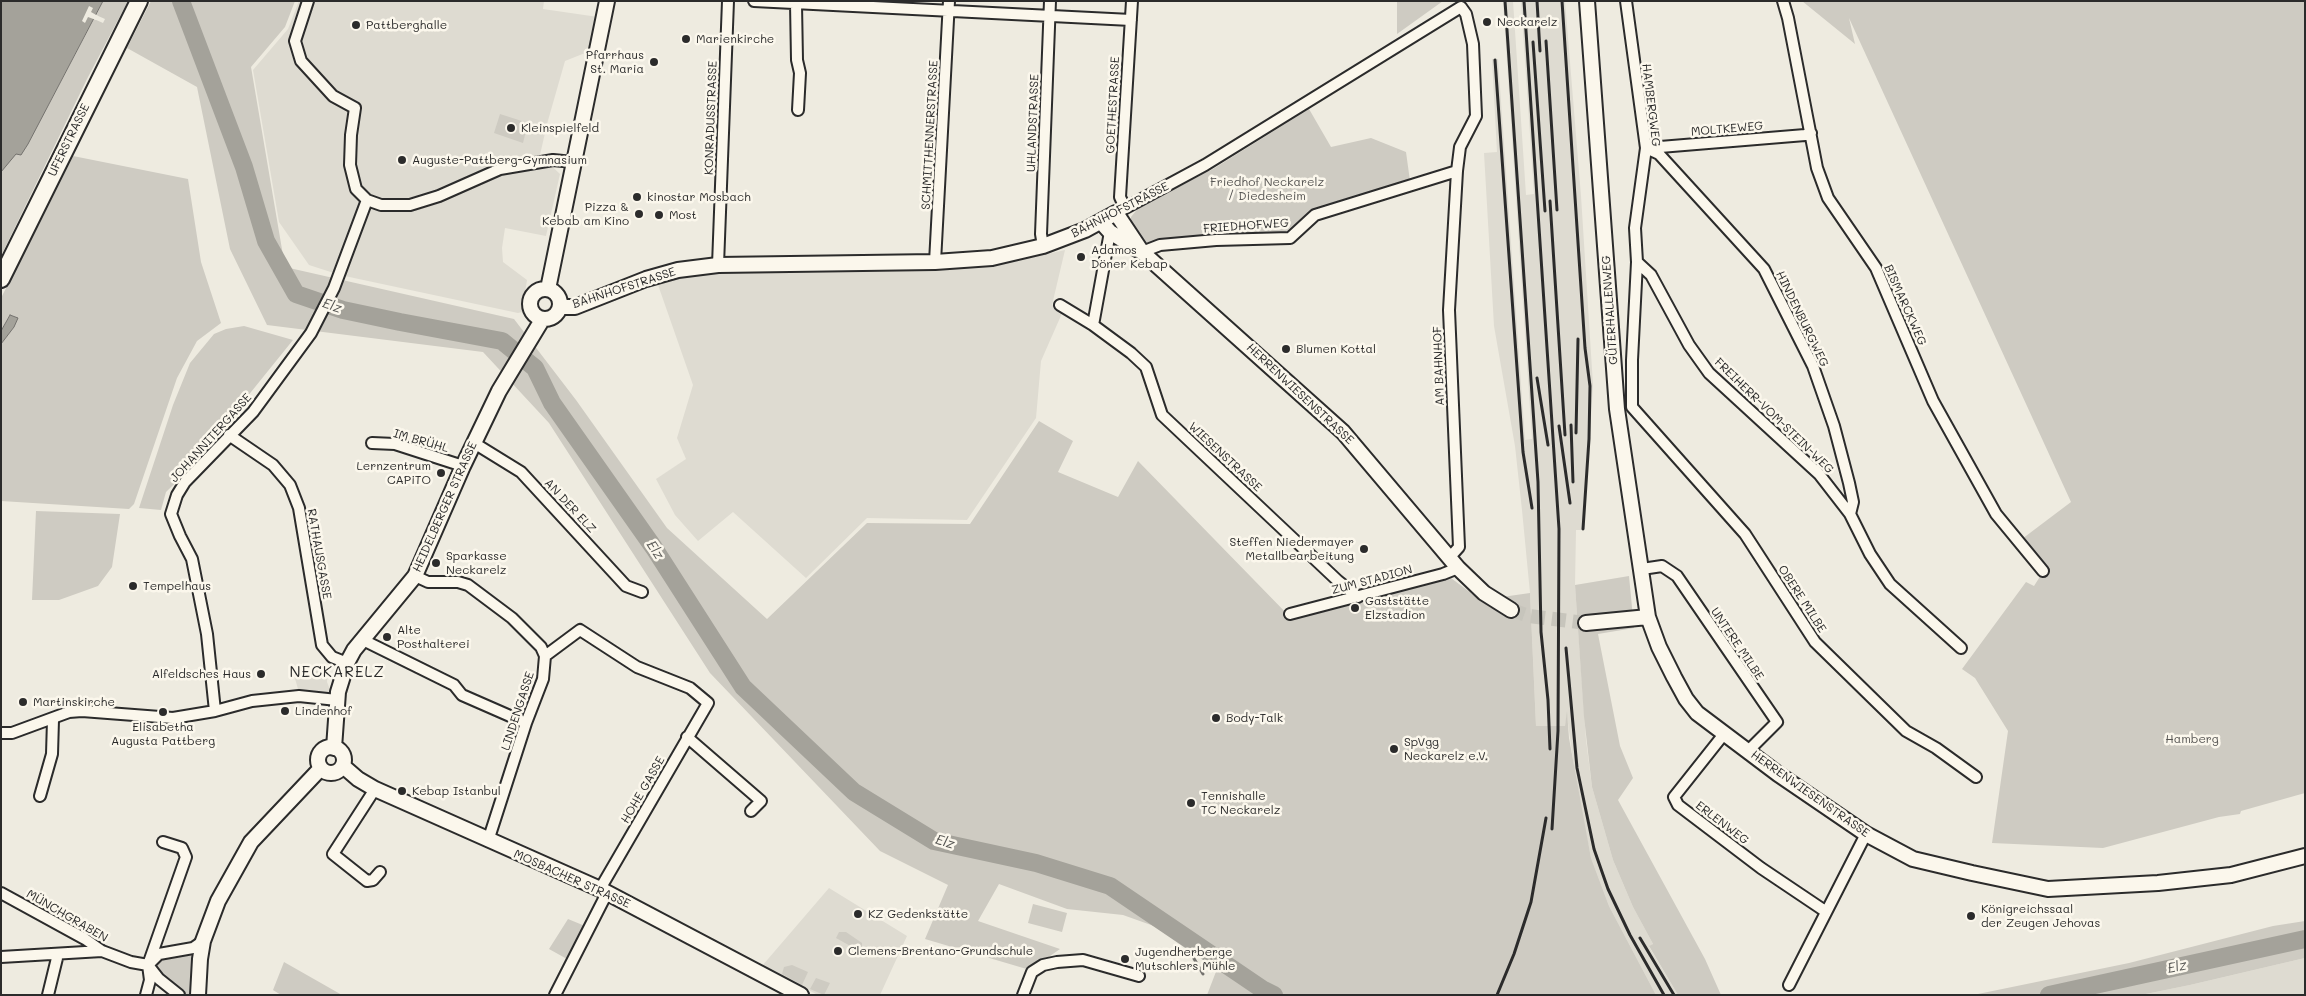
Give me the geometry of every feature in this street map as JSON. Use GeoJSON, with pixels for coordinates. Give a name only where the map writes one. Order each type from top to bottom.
{"type":"FeatureCollection","features":[{"type":"Feature","properties":{"kind":"main road","name":"UFERSTRASSE"},"geometry":{"type":"LineString","coordinates":[[1,279],[139,1]]}},
{"type":"Feature","properties":{"kind":"street"},"geometry":{"type":"LineString","coordinates":[[308,1],[295,41],[301,61],[333,96],[355,108],[351,135],[350,165],[356,189],[367,200],[381,205],[410,205],[439,196],[500,169],[553,160],[573,162]]}},
{"type":"Feature","properties":{"kind":"street"},"geometry":{"type":"LineString","coordinates":[[548,289],[607,1]]}},
{"type":"Feature","properties":{"kind":"street","name":"KONRADUSSTRASSE"},"geometry":{"type":"LineString","coordinates":[[718,265],[728,1]]}},
{"type":"Feature","properties":{"kind":"street"},"geometry":{"type":"LineString","coordinates":[[754,1],[796,4],[948,6],[1131,20]]}},
{"type":"Feature","properties":{"kind":"street","name":"UHLANDSTRASSE"},"geometry":{"type":"LineString","coordinates":[[1043,246],[1041,234],[1050,1]]}},
{"type":"Feature","properties":{"kind":"street","name":"GOETHESTRASSE"},"geometry":{"type":"LineString","coordinates":[[1120,211],[1132,1]]}},
{"type":"Feature","properties":{"kind":"street","name":"GÜTERHALLENWEG"},"geometry":{"type":"LineString","coordinates":[[1587,1],[1617,409],[1648,617]]}},
{"type":"Feature","properties":{"kind":"street","name":"HAMBERGWEG"},"geometry":{"type":"LineString","coordinates":[[1626,1],[1646,148],[1635,228],[1637,262],[1632,360],[1632,407]]}},
{"type":"Feature","properties":{"kind":"street","name":"BISMARCKWEG"},"geometry":{"type":"LineString","coordinates":[[1783,1],[1788,18],[1817,168],[1828,198],[1876,268],[1933,401],[1996,514],[2043,571]]}},
{"type":"Feature","properties":{"kind":"street"},"geometry":{"type":"LineString","coordinates":[[796,4],[797,60],[800,73],[798,110]]}},
{"type":"Feature","properties":{"kind":"street","name":"BAHNHOFSTRASSE"},"geometry":{"type":"LineString","coordinates":[[561,307],[575,307],[646,279],[678,270],[718,265],[935,262],[992,258],[1043,246],[1085,230],[1105,227],[1120,211],[1204,165],[1462,4]]}},
{"type":"Feature","properties":{"kind":"street","name":"AM BAHNHOF"},"geometry":{"type":"LineString","coordinates":[[1454,562],[1459,546],[1449,310],[1460,147],[1476,116],[1473,44],[1462,4]]}},
{"type":"Feature","properties":{"kind":"street","name":"SCHMITTHENNERSTRASSE"},"geometry":{"type":"LineString","coordinates":[[935,262],[948,6]]}},
{"type":"Feature","properties":{"kind":"street","name":"MOLTKEWEG"},"geometry":{"type":"LineString","coordinates":[[1646,148],[1810,133]]}},
{"type":"Feature","properties":{"kind":"street","name":"HINDENBURGWEG"},"geometry":{"type":"LineString","coordinates":[[1646,148],[1659,154],[1764,268],[1813,366],[1834,426],[1853,502],[1850,514]]}},
{"type":"Feature","properties":{"kind":"street","name":"FRIEDHOFWEG"},"geometry":{"type":"LineString","coordinates":[[1142,252],[1160,245],[1216,240],[1290,238],[1315,215],[1457,171]]}},
{"type":"Feature","properties":{"kind":"street","name":"JOHANNITERGASSE"},"geometry":{"type":"LineString","coordinates":[[215,712],[207,634],[192,559],[171,514],[177,495],[185,482],[253,412],[316,325],[332,290],[367,200]]}},
{"type":"Feature","properties":{"kind":"street","name":"HERRENWIESENSTRASSE"},"geometry":{"type":"LineString","coordinates":[[1120,211],[1142,252]]}},
{"type":"Feature","properties":{"kind":"street"},"geometry":{"type":"LineString","coordinates":[[1093,325],[1105,227]]}},
{"type":"Feature","properties":{"kind":"street","name":"HERRENWIESENSTRASSE"},"geometry":{"type":"LineString","coordinates":[[1105,227],[1142,252],[1343,432],[1454,562],[1484,593],[1511,610]]}},
{"type":"Feature","properties":{"kind":"street","name":"FREIHERR-VOM-STEIN-WEG"},"geometry":{"type":"LineString","coordinates":[[1637,262],[1651,275],[1688,346],[1709,373],[1819,474],[1850,514],[1870,554],[1890,584],[1961,648]]}},
{"type":"Feature","properties":{"kind":"street"},"geometry":{"type":"LineString","coordinates":[[542,320],[533,314],[530,302],[538,291],[548,289],[559,297],[561,307]]}},
{"type":"Feature","properties":{"kind":"street","name":"WIESENSTRASSE"},"geometry":{"type":"LineString","coordinates":[[1060,305],[1093,325],[1131,352],[1146,367],[1162,415],[1338,581],[1358,597]]}},
{"type":"Feature","properties":{"kind":"street","name":"HEIDELBERGER STRASSE"},"geometry":{"type":"LineString","coordinates":[[334,748],[337,700],[347,663],[363,640],[415,576],[462,466],[499,391],[542,320],[556,316],[561,307]]}},
{"type":"Feature","properties":{"kind":"street"},"geometry":{"type":"LineString","coordinates":[[1617,409],[1632,407]]}},
{"type":"Feature","properties":{"kind":"street","name":"OBERE MILBE"},"geometry":{"type":"LineString","coordinates":[[1632,407],[1745,534],[1815,642],[1906,731],[1936,748],[1976,777]]}},
{"type":"Feature","properties":{"kind":"street","name":"RATHAUSGASSE"},"geometry":{"type":"LineString","coordinates":[[229,435],[273,465],[290,485],[299,508],[322,645],[332,657],[347,663]]}},
{"type":"Feature","properties":{"kind":"street","name":"AN DER ELZ"},"geometry":{"type":"LineString","coordinates":[[474,443],[521,472],[626,586],[642,592]]}},
{"type":"Feature","properties":{"kind":"street","name":"IM BRÜHL"},"geometry":{"type":"LineString","coordinates":[[372,444],[395,444],[462,466]]}},
{"type":"Feature","properties":{"kind":"street","name":"ZUM STADION"},"geometry":{"type":"LineString","coordinates":[[1290,614],[1443,574],[1454,562]]}},
{"type":"Feature","properties":{"kind":"street","name":"UNTERE MILBE"},"geometry":{"type":"LineString","coordinates":[[1642,569],[1662,566],[1677,576],[1776,722],[1748,751]]}},
{"type":"Feature","properties":{"kind":"street"},"geometry":{"type":"LineString","coordinates":[[415,576],[428,582],[442,584],[458,582],[468,585],[512,618],[541,647],[545,656]]}},
{"type":"Feature","properties":{"kind":"street"},"geometry":{"type":"LineString","coordinates":[[1586,623],[1648,617]]}},
{"type":"Feature","properties":{"kind":"street","name":"HERRENWIESENSTRASSE"},"geometry":{"type":"LineString","coordinates":[[1648,617],[1659,647],[1686,699],[1697,713],[1814,800],[1866,834],[1913,859],[2048,889],[2158,883],[2231,875],[2305,856]]}},
{"type":"Feature","properties":{"kind":"street","name":"HOHE GASSE"},"geometry":{"type":"LineString","coordinates":[[545,656],[580,630],[637,667],[690,688],[708,703],[687,737],[603,891],[556,995]]}},
{"type":"Feature","properties":{"kind":"street"},"geometry":{"type":"LineString","coordinates":[[363,640],[454,684],[462,695],[526,723]]}},
{"type":"Feature","properties":{"kind":"street","name":"LINDENGASSE"},"geometry":{"type":"LineString","coordinates":[[488,840],[526,723],[543,679],[545,656]]}},
{"type":"Feature","properties":{"kind":"street"},"geometry":{"type":"LineString","coordinates":[[1,733],[12,734],[53,720],[69,712],[82,711],[173,718],[215,712],[252,701],[295,697],[337,700]]}},
{"type":"Feature","properties":{"kind":"street"},"geometry":{"type":"LineString","coordinates":[[40,796],[52,754],[53,720]]}},
{"type":"Feature","properties":{"kind":"street","name":"ERLENWEG"},"geometry":{"type":"LineString","coordinates":[[1724,734],[1674,797],[1678,805],[1761,868],[1825,911]]}},
{"type":"Feature","properties":{"kind":"street"},"geometry":{"type":"LineString","coordinates":[[687,737],[761,801],[751,811]]}},
{"type":"Feature","properties":{"kind":"street"},"geometry":{"type":"LineString","coordinates":[[328,748],[334,748],[343,755],[343,766],[333,773],[321,768],[318,762],[320,754],[328,748]]}},
{"type":"Feature","properties":{"kind":"street","name":"MOSBACHER STRASSE"},"geometry":{"type":"LineString","coordinates":[[343,766],[358,779],[375,789],[603,891],[801,995]]}},
{"type":"Feature","properties":{"kind":"street"},"geometry":{"type":"LineString","coordinates":[[198,995],[203,941],[218,901],[251,842],[321,768]]}},
{"type":"Feature","properties":{"kind":"street"},"geometry":{"type":"LineString","coordinates":[[375,789],[333,854],[367,881],[373,880],[380,872]]}},
{"type":"Feature","properties":{"kind":"street"},"geometry":{"type":"LineString","coordinates":[[1789,985],[1825,911],[1866,834]]}},
{"type":"Feature","properties":{"kind":"street"},"geometry":{"type":"LineString","coordinates":[[146,995],[150,980],[148,965],[186,857],[182,848],[163,842]]}},
{"type":"Feature","properties":{"kind":"street","name":"MÜNCHGRABEN"},"geometry":{"type":"LineString","coordinates":[[1,894],[85,939],[102,952],[131,962],[148,965]]}},
{"type":"Feature","properties":{"kind":"street"},"geometry":{"type":"LineString","coordinates":[[148,965],[158,954],[193,948],[203,941]]}},
{"type":"Feature","properties":{"kind":"street"},"geometry":{"type":"LineString","coordinates":[[1,957],[102,952]]}},
{"type":"Feature","properties":{"kind":"street"},"geometry":{"type":"LineString","coordinates":[[48,995],[58,954]]}},
{"type":"Feature","properties":{"kind":"street"},"geometry":{"type":"LineString","coordinates":[[1023,995],[1032,972],[1043,965],[1056,962],[1083,960],[1139,976]]}},
{"type":"Feature","properties":{"kind":"street"},"geometry":{"type":"LineString","coordinates":[[148,965],[159,978],[179,995]]}},
{"type":"Feature","properties":{"kind":"shaded area"},"geometry":{"type":"Polygon","coordinates":[[[1,1],[103,1],[28,144],[21,155],[16,154],[1,172],[1,1]]]}},
{"type":"Feature","properties":{"kind":"shaded area"},"geometry":{"type":"Polygon","coordinates":[[[299,1],[544,1],[543,9],[598,17],[590,51],[565,61],[547,124],[540,155],[560,174],[546,236],[505,228],[502,248],[503,262],[527,280],[522,312],[518,313],[340,275],[309,265],[279,222],[253,70],[288,29],[299,1]]]}},
{"type":"Feature","properties":{"kind":"shaded area"},"geometry":{"type":"Polygon","coordinates":[[[1503,1],[1513,1],[1526,195],[1534,194],[1521,1],[1565,1],[1581,196],[1593,385],[1584,530],[1576,530],[1575,585],[1586,740],[1592,787],[1613,860],[1633,907],[1653,944],[1649,947],[1678,995],[1656,995],[1609,906],[1591,858],[1577,790],[1567,716],[1565,726],[1536,726],[1530,593],[1515,446],[1494,326],[1484,153],[1497,152],[1492,59],[1498,59],[1525,440],[1532,439],[1503,1]]]}},
{"type":"Feature","properties":{"kind":"shaded area"},"geometry":{"type":"Polygon","coordinates":[[[1065,250],[1052,305],[1063,311],[1041,361],[1036,418],[967,520],[867,518],[806,578],[733,512],[698,541],[675,515],[656,479],[686,459],[677,438],[693,385],[657,282],[680,273],[965,268],[998,265],[1065,250]]]}},
{"type":"Feature","properties":{"kind":"shaded area"},"geometry":{"type":"Polygon","coordinates":[[[10,315],[18,318],[14,327],[1,344],[1,331],[10,315]]]}},
{"type":"Feature","properties":{"kind":"shaded area"},"geometry":{"type":"Polygon","coordinates":[[[328,669],[327,682],[331,692],[327,694],[298,689],[294,675],[328,669]]]}},
{"type":"Feature","properties":{"kind":"shaded area","name":"Clemens-Brentano-Grundschule"},"geometry":{"type":"Polygon","coordinates":[[[829,888],[907,936],[880,995],[818,995],[762,966],[829,888]]]}},
{"type":"Feature","properties":{"kind":"shaded area"},"geometry":{"type":"Polygon","coordinates":[[[2305,958],[2305,995],[2141,995],[2190,985],[2305,958]]]}},
{"type":"Feature","properties":{"kind":"green space"},"geometry":{"type":"Polygon","coordinates":[[[103,1],[128,1],[87,79],[1,256],[1,172],[49,104],[94,19],[103,23],[105,19],[96,15],[103,1]]]}},
{"type":"Feature","properties":{"kind":"green space"},"geometry":{"type":"Polygon","coordinates":[[[151,1],[295,1],[285,27],[251,67],[285,267],[514,319],[576,400],[667,528],[767,619],[867,523],[970,524],[1039,421],[1073,441],[1058,472],[1118,497],[1138,461],[1292,619],[1451,578],[1491,608],[1502,597],[1530,593],[1536,726],[1565,726],[1567,711],[1569,738],[1591,858],[1609,906],[1656,995],[1207,995],[1224,951],[1123,915],[1067,909],[999,884],[978,921],[1060,949],[1030,970],[925,939],[948,885],[880,851],[710,673],[549,423],[483,352],[267,325],[230,249],[197,87],[127,48],[151,1]]]}},
{"type":"Feature","properties":{"kind":"green space"},"geometry":{"type":"Polygon","coordinates":[[[1397,1],[1443,1],[1397,34],[1397,1]]]}},
{"type":"Feature","properties":{"kind":"green space","name":"Hamberg"},"geometry":{"type":"Polygon","coordinates":[[[1802,1],[2305,1],[2305,793],[2241,811],[2240,814],[2219,817],[2103,848],[1992,843],[2008,731],[1975,678],[1962,669],[2026,582],[2034,586],[2041,575],[2014,545],[2071,502],[1849,18],[1855,44],[1802,1]]]}},
{"type":"Feature","properties":{"kind":"green space","name":"Friedhof Neckarelz / Diedesheim"},"geometry":{"type":"Polygon","coordinates":[[[1309,109],[1331,147],[1371,138],[1406,152],[1410,181],[1311,212],[1281,235],[1199,237],[1146,243],[1131,226],[1131,217],[1139,207],[1213,169],[1309,109]]]}},
{"type":"Feature","properties":{"kind":"green space","name":"Kleinspielfeld"},"geometry":{"type":"Polygon","coordinates":[[[500,114],[528,123],[523,143],[494,133],[500,114]]]}},
{"type":"Feature","properties":{"kind":"green space"},"geometry":{"type":"Polygon","coordinates":[[[73,156],[188,179],[201,262],[221,323],[197,341],[177,378],[134,504],[129,509],[1,501],[1,344],[14,327],[10,315],[1,331],[1,298],[73,156]]]}},
{"type":"Feature","properties":{"kind":"green space"},"geometry":{"type":"Polygon","coordinates":[[[244,326],[293,340],[205,446],[210,449],[166,492],[161,510],[139,508],[173,405],[190,363],[214,334],[226,329],[244,326]]]}},
{"type":"Feature","properties":{"kind":"green space"},"geometry":{"type":"Polygon","coordinates":[[[36,511],[120,514],[112,567],[98,586],[59,600],[32,600],[36,511]]]}},
{"type":"Feature","properties":{"kind":"green space"},"geometry":{"type":"Polygon","coordinates":[[[1629,576],[1634,628],[1598,634],[1620,746],[1633,778],[1618,800],[1705,959],[1721,995],[1678,995],[1649,946],[1653,944],[1633,907],[1613,860],[1592,787],[1584,717],[1575,585],[1629,576]]]}},
{"type":"Feature","properties":{"kind":"green space"},"geometry":{"type":"Polygon","coordinates":[[[1033,904],[1067,913],[1062,932],[1028,923],[1033,904]]]}},
{"type":"Feature","properties":{"kind":"green space"},"geometry":{"type":"Polygon","coordinates":[[[568,919],[585,926],[567,959],[549,949],[568,919]]]}},
{"type":"Feature","properties":{"kind":"green space"},"geometry":{"type":"Polygon","coordinates":[[[2305,921],[2305,958],[2190,985],[2141,995],[1973,995],[2129,963],[2273,926],[2305,921]]]}},
{"type":"Feature","properties":{"kind":"green space"},"geometry":{"type":"Polygon","coordinates":[[[839,932],[846,932],[862,943],[862,947],[859,949],[854,948],[836,938],[839,932]]]}},
{"type":"Feature","properties":{"kind":"green space"},"geometry":{"type":"Polygon","coordinates":[[[203,941],[198,995],[179,995],[152,971],[159,954],[203,941]]]}},
{"type":"Feature","properties":{"kind":"green space"},"geometry":{"type":"Polygon","coordinates":[[[284,962],[342,995],[281,995],[273,990],[284,962]]]}},
{"type":"Feature","properties":{"kind":"green space"},"geometry":{"type":"Polygon","coordinates":[[[792,965],[808,972],[802,985],[782,974],[784,967],[792,965]]]}},
{"type":"Feature","properties":{"kind":"green space"},"geometry":{"type":"Polygon","coordinates":[[[816,978],[830,983],[824,995],[810,989],[816,978]]]}},
{"type":"Feature","properties":{"kind":"pier"},"geometry":{"type":"Polygon","coordinates":[[[89,6],[93,8],[91,12],[98,16],[96,20],[88,17],[85,23],[82,21],[89,6]]]}},
{"type":"Feature","properties":{"kind":"waterway","name":"Elz"},"geometry":{"type":"LineString","coordinates":[[181,1],[244,167],[266,241],[296,294],[343,310],[502,341],[535,368],[552,403],[654,548],[743,687],[854,792],[934,841],[1036,863],[1110,886],[1262,989],[1274,995]]}},
{"type":"Feature","properties":{"kind":"waterway"},"geometry":{"type":"LineString","coordinates":[[1179,933],[1203,974]]}},
{"type":"Feature","properties":{"kind":"waterway","name":"Elz"},"geometry":{"type":"LineString","coordinates":[[2049,995],[2305,939]]}},
{"type":"Feature","properties":{"kind":"tunnel"},"geometry":{"type":"LineString","coordinates":[[1511,610],[1529,616],[1586,623]]}},
{"type":"Feature","properties":{"kind":"railway"},"geometry":{"type":"LineString","coordinates":[[1505,1],[1538,482],[1541,632],[1548,700],[1550,749]]}},
{"type":"Feature","properties":{"kind":"railway"},"geometry":{"type":"LineString","coordinates":[[1524,1],[1559,529],[1558,731],[1552,829]]}},
{"type":"Feature","properties":{"kind":"railway"},"geometry":{"type":"LineString","coordinates":[[1537,1],[1540,51]]}},
{"type":"Feature","properties":{"kind":"railway"},"geometry":{"type":"LineString","coordinates":[[1562,1],[1585,348],[1590,386],[1589,439],[1583,529]]}},
{"type":"Feature","properties":{"kind":"railway"},"geometry":{"type":"LineString","coordinates":[[1546,41],[1557,210]]}},
{"type":"Feature","properties":{"kind":"railway"},"geometry":{"type":"LineString","coordinates":[[1533,42],[1545,211]]}},
{"type":"Feature","properties":{"kind":"railway"},"geometry":{"type":"LineString","coordinates":[[1495,60],[1523,452],[1532,508]]}},
{"type":"Feature","properties":{"kind":"railway"},"geometry":{"type":"LineString","coordinates":[[1550,201],[1565,435]]}},
{"type":"Feature","properties":{"kind":"railway"},"geometry":{"type":"LineString","coordinates":[[1576,433],[1578,339]]}},
{"type":"Feature","properties":{"kind":"railway"},"geometry":{"type":"LineString","coordinates":[[1537,378],[1548,445]]}},
{"type":"Feature","properties":{"kind":"railway"},"geometry":{"type":"LineString","coordinates":[[1571,425],[1573,482]]}},
{"type":"Feature","properties":{"kind":"railway"},"geometry":{"type":"LineString","coordinates":[[1559,426],[1570,503]]}},
{"type":"Feature","properties":{"kind":"railway"},"geometry":{"type":"LineString","coordinates":[[1566,648],[1577,768],[1594,849],[1608,889],[1630,935],[1664,995]]}},
{"type":"Feature","properties":{"kind":"railway"},"geometry":{"type":"LineString","coordinates":[[1497,995],[1514,954],[1531,902],[1546,818]]}},
{"type":"Feature","properties":{"kind":"railway"},"geometry":{"type":"LineString","coordinates":[[1640,938],[1674,995]]}},
{"type":"Feature","properties":{"kind":"place","name":"Neckarelz"},"geometry":{"type":"Point","coordinates":[1487,22]}},
{"type":"Feature","properties":{"kind":"place","name":"Pattberghalle"},"geometry":{"type":"Point","coordinates":[356,25]}},
{"type":"Feature","properties":{"kind":"place","name":"Marienkirche"},"geometry":{"type":"Point","coordinates":[686,39]}},
{"type":"Feature","properties":{"kind":"place","name":"Pfarrhaus St. Maria"},"geometry":{"type":"Point","coordinates":[654,62]}},
{"type":"Feature","properties":{"kind":"place","name":"Kleinspielfeld"},"geometry":{"type":"Point","coordinates":[511,128]}},
{"type":"Feature","properties":{"kind":"place","name":"Auguste-Pattberg-Gymnasium"},"geometry":{"type":"Point","coordinates":[402,160]}},
{"type":"Feature","properties":{"kind":"place","name":"kinostar Mosbach"},"geometry":{"type":"Point","coordinates":[637,197]}},
{"type":"Feature","properties":{"kind":"place","name":"Pizza & Kebab am Kino"},"geometry":{"type":"Point","coordinates":[639,214]}},
{"type":"Feature","properties":{"kind":"place","name":"Most"},"geometry":{"type":"Point","coordinates":[659,215]}},
{"type":"Feature","properties":{"kind":"place","name":"Adamos Döner Kebap"},"geometry":{"type":"Point","coordinates":[1081,257]}},
{"type":"Feature","properties":{"kind":"place","name":"Blumen Kottal"},"geometry":{"type":"Point","coordinates":[1286,349]}},
{"type":"Feature","properties":{"kind":"place","name":"Lernzentrum CAPiTO"},"geometry":{"type":"Point","coordinates":[441,473]}},
{"type":"Feature","properties":{"kind":"place","name":"Steffen Niedermayer Metallbearbeitung"},"geometry":{"type":"Point","coordinates":[1364,549]}},
{"type":"Feature","properties":{"kind":"place","name":"Sparkasse Neckarelz"},"geometry":{"type":"Point","coordinates":[436,563]}},
{"type":"Feature","properties":{"kind":"place","name":"Tempelhaus"},"geometry":{"type":"Point","coordinates":[133,586]}},
{"type":"Feature","properties":{"kind":"place","name":"Gaststätte Elzstadion"},"geometry":{"type":"Point","coordinates":[1355,608]}},
{"type":"Feature","properties":{"kind":"place","name":"Alte Posthalterei"},"geometry":{"type":"Point","coordinates":[387,637]}},
{"type":"Feature","properties":{"kind":"place","name":"Alfeldsches Haus"},"geometry":{"type":"Point","coordinates":[261,674]}},
{"type":"Feature","properties":{"kind":"place","name":"Martinskirche"},"geometry":{"type":"Point","coordinates":[23,702]}},
{"type":"Feature","properties":{"kind":"place","name":"Lindenhof"},"geometry":{"type":"Point","coordinates":[285,711]}},
{"type":"Feature","properties":{"kind":"place","name":"Elisabetha Augusta Pattberg"},"geometry":{"type":"Point","coordinates":[163,712]}},
{"type":"Feature","properties":{"kind":"place","name":"Body-Talk"},"geometry":{"type":"Point","coordinates":[1216,718]}},
{"type":"Feature","properties":{"kind":"place","name":"SpVgg Neckarelz e.V."},"geometry":{"type":"Point","coordinates":[1394,749]}},
{"type":"Feature","properties":{"kind":"place","name":"Kebap Istanbul"},"geometry":{"type":"Point","coordinates":[402,791]}},
{"type":"Feature","properties":{"kind":"place","name":"Tennishalle TC Neckarelz"},"geometry":{"type":"Point","coordinates":[1191,803]}},
{"type":"Feature","properties":{"kind":"place","name":"KZ Gedenkstätte"},"geometry":{"type":"Point","coordinates":[858,914]}},
{"type":"Feature","properties":{"kind":"place","name":"Königreichssaal der Zeugen Jehovas"},"geometry":{"type":"Point","coordinates":[1971,916]}},
{"type":"Feature","properties":{"kind":"place","name":"Clemens-Brentano-Grundschule"},"geometry":{"type":"Point","coordinates":[838,951]}},
{"type":"Feature","properties":{"kind":"place","name":"Jugendherberge Mutschlers Mühle"},"geometry":{"type":"Point","coordinates":[1125,959]}},
{"type":"Feature","properties":{"kind":"district","name":"NECKARELZ"},"geometry":{"type":"Point","coordinates":[337,672]}}]}
